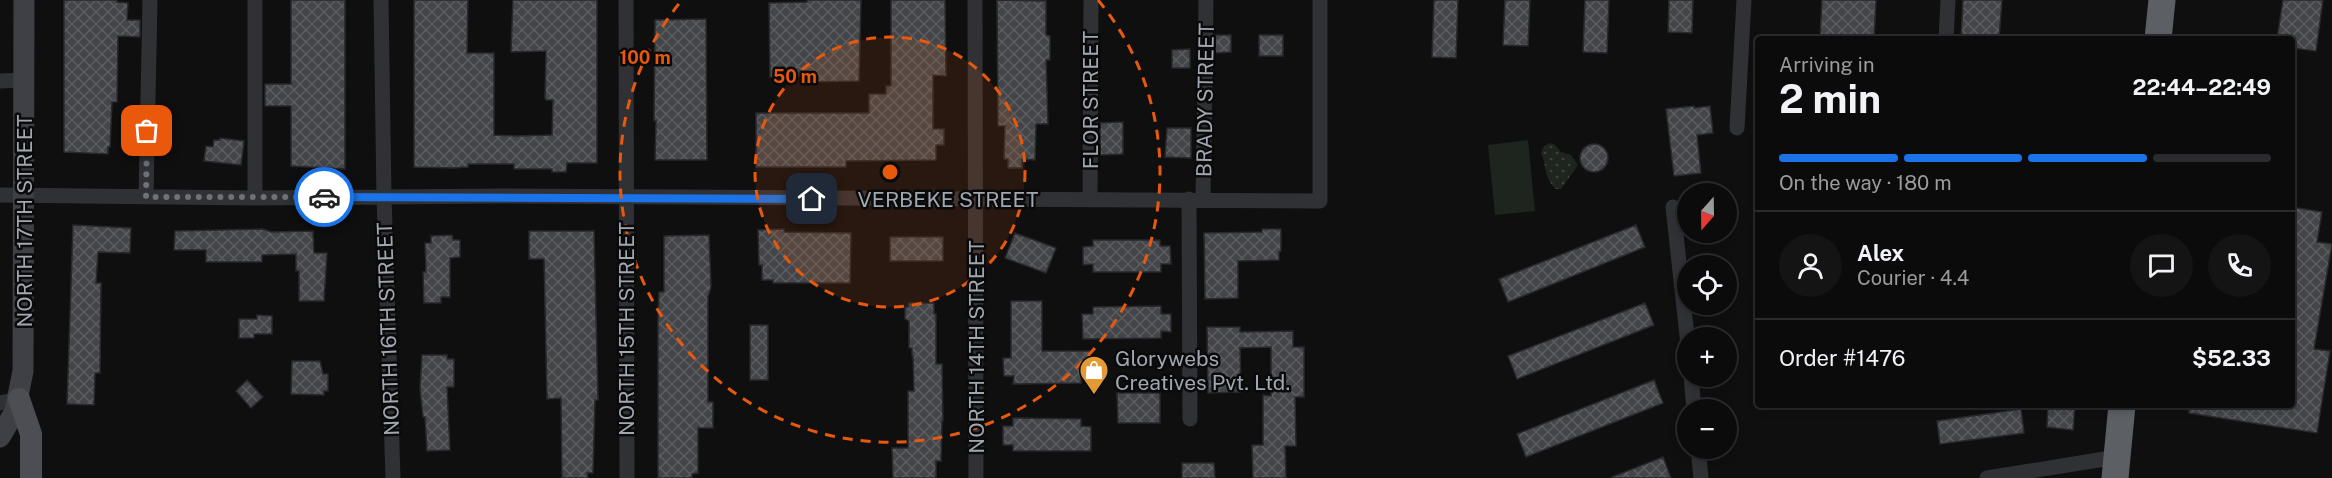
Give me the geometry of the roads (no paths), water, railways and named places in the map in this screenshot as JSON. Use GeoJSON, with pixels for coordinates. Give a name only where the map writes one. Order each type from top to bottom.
{"type":"FeatureCollection","features":[{"type":"Feature","properties":{"kind":"highway"},"geometry":{"type":"LineString","coordinates":[[2158,36],[2162,0]]}},
{"type":"Feature","properties":{"kind":"highway"},"geometry":{"type":"LineString","coordinates":[[2116,468],[2122,408]]}},
{"type":"Feature","properties":{"kind":"main road","name":"NORTH 17TH STREET"},"geometry":{"type":"LineString","coordinates":[[0,437],[15,411],[9,401],[23,371],[24,0]]}},
{"type":"Feature","properties":{"kind":"main road"},"geometry":{"type":"LineString","coordinates":[[9,401],[31,434],[31,478]]}},
{"type":"Feature","properties":{"kind":"street"},"geometry":{"type":"LineString","coordinates":[[146,197],[150,0]]}},
{"type":"Feature","properties":{"kind":"street"},"geometry":{"type":"LineString","coordinates":[[255,0],[255,198]]}},
{"type":"Feature","properties":{"kind":"street","name":"NORTH 16TH STREET"},"geometry":{"type":"LineString","coordinates":[[381,0],[384,197],[393,478]]}},
{"type":"Feature","properties":{"kind":"street","name":"NORTH 15TH STREET"},"geometry":{"type":"LineString","coordinates":[[625,0],[627,478]]}},
{"type":"Feature","properties":{"kind":"street","name":"NORTH 14TH STREET"},"geometry":{"type":"LineString","coordinates":[[975,0],[976,478]]}},
{"type":"Feature","properties":{"kind":"street","name":"FLOR STREET"},"geometry":{"type":"LineString","coordinates":[[1090,200],[1091,0]]}},
{"type":"Feature","properties":{"kind":"street","name":"BRADY STREET"},"geometry":{"type":"LineString","coordinates":[[1190,419],[1196,199],[1206,0]]}},
{"type":"Feature","properties":{"kind":"street","name":"VERBEKE STREET"},"geometry":{"type":"LineString","coordinates":[[0,195],[255,198],[1320,201],[1320,0]]}},
{"type":"Feature","properties":{"kind":"street"},"geometry":{"type":"LineString","coordinates":[[1737,128],[1744,0]]}},
{"type":"Feature","properties":{"kind":"street"},"geometry":{"type":"LineString","coordinates":[[1946,36],[1948,0]]}},
{"type":"Feature","properties":{"kind":"street"},"geometry":{"type":"LineString","coordinates":[[0,81],[24,81]]}},
{"type":"Feature","properties":{"kind":"street"},"geometry":{"type":"LineString","coordinates":[[1673,207],[1686,327]]}},
{"type":"Feature","properties":{"kind":"street"},"geometry":{"type":"LineString","coordinates":[[1699,459],[1701,478]]}},
{"type":"Feature","properties":{"kind":"street"},"geometry":{"type":"LineString","coordinates":[[1987,478],[2116,468]]}},
{"type":"Feature","properties":{"kind":"place","name":"Glorywebs Creatives Pvt. Ltd."},"geometry":{"type":"Point","coordinates":[1094,396]}}]}
